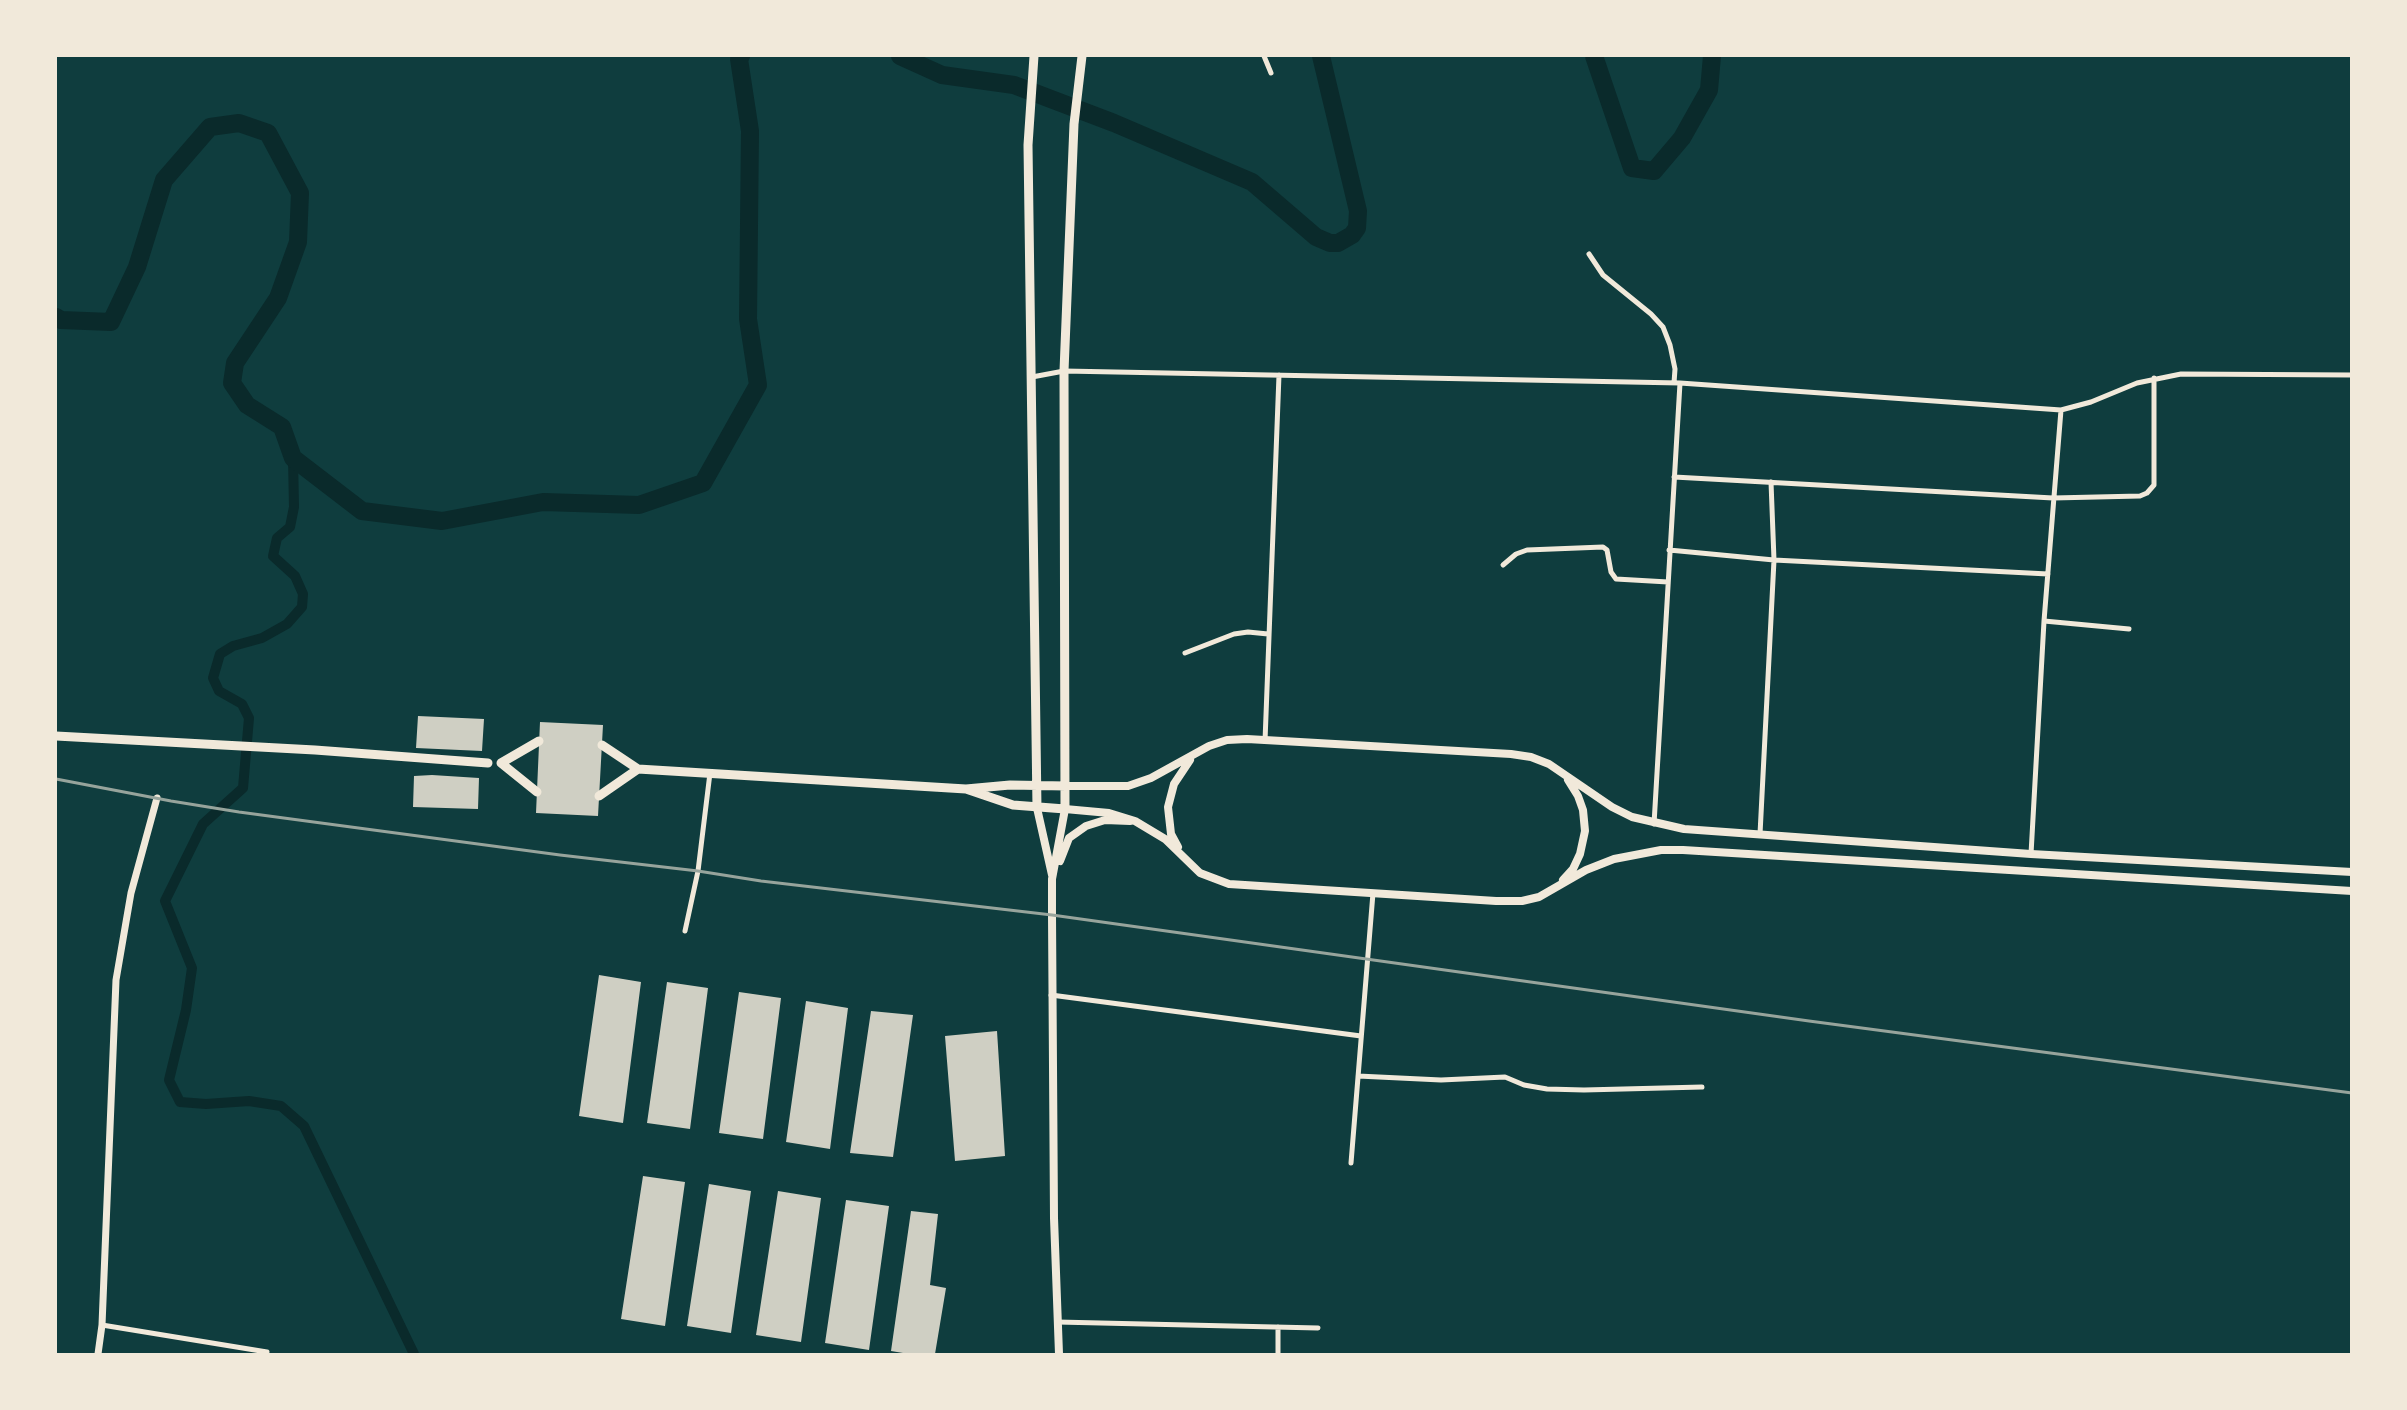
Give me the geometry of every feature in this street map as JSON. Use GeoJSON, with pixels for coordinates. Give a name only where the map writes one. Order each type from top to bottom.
{"type":"FeatureCollection","features":[{"type":"Feature","properties":{"kind":"highway"},"geometry":{"type":"LineString","coordinates":[[1034,56],[1028,145],[1037,808]]}},
{"type":"Feature","properties":{"kind":"highway"},"geometry":{"type":"LineString","coordinates":[[966,789],[1014,806],[1065,809],[1064,371],[1073,158],[1082,56]]}},
{"type":"Feature","properties":{"kind":"highway"},"geometry":{"type":"LineString","coordinates":[[56,736],[315,750],[488,763]]}},
{"type":"Feature","properties":{"kind":"highway"},"geometry":{"type":"LineString","coordinates":[[537,792],[501,764],[539,741]]}},
{"type":"Feature","properties":{"kind":"highway"},"geometry":{"type":"LineString","coordinates":[[602,745],[638,769],[966,789],[1010,785],[1066,786]]}},
{"type":"Feature","properties":{"kind":"highway"},"geometry":{"type":"LineString","coordinates":[[599,796],[638,769]]}},
{"type":"Feature","properties":{"kind":"main road"},"geometry":{"type":"LineString","coordinates":[[1066,786],[1128,786],[1151,778],[1209,746],[1227,740],[1511,754],[1531,757],[1557,769],[1612,807],[1632,817],[1654,824],[1684,829],[2031,854],[2352,872]]}},
{"type":"Feature","properties":{"kind":"main road"},"geometry":{"type":"LineString","coordinates":[[1181,853],[1172,834],[1168,807],[1174,784],[1183,768],[1196,754]]}},
{"type":"Feature","properties":{"kind":"main road"},"geometry":{"type":"LineString","coordinates":[[1557,769],[1578,796],[1583,810],[1585,831],[1580,854],[1573,869],[1558,885]]}},
{"type":"Feature","properties":{"kind":"main road"},"geometry":{"type":"LineString","coordinates":[[1037,808],[1053,879]]}},
{"type":"Feature","properties":{"kind":"main road"},"geometry":{"type":"LineString","coordinates":[[1059,1354],[1051,995],[1053,879],[1065,809],[1109,813],[1135,821],[1165,839],[1200,873],[1229,884],[1514,902],[1539,897],[1558,885],[1614,859],[1661,850],[1683,849],[2352,891]]}},
{"type":"Feature","properties":{"kind":"main road"},"geometry":{"type":"LineString","coordinates":[[1053,879],[1069,838],[1086,826],[1105,820],[1135,821]]}},
{"type":"Feature","properties":{"kind":"street"},"geometry":{"type":"LineString","coordinates":[[1264,56],[1271,73]]}},
{"type":"Feature","properties":{"kind":"street"},"geometry":{"type":"LineString","coordinates":[[1589,254],[1603,275],[1664,327],[1671,345],[1677,383],[1674,477],[1654,824]]}},
{"type":"Feature","properties":{"kind":"street"},"geometry":{"type":"LineString","coordinates":[[1032,377],[1064,371],[1677,383],[2061,410],[2154,378],[2181,374],[2352,375]]}},
{"type":"Feature","properties":{"kind":"street"},"geometry":{"type":"LineString","coordinates":[[1265,741],[1279,375]]}},
{"type":"Feature","properties":{"kind":"street"},"geometry":{"type":"LineString","coordinates":[[1674,477],[2053,498],[2139,496],[2152,489],[2154,484],[2154,378]]}},
{"type":"Feature","properties":{"kind":"street"},"geometry":{"type":"LineString","coordinates":[[2031,854],[2044,621],[2061,410]]}},
{"type":"Feature","properties":{"kind":"street"},"geometry":{"type":"LineString","coordinates":[[1760,834],[1774,560],[1772,482]]}},
{"type":"Feature","properties":{"kind":"street"},"geometry":{"type":"LineString","coordinates":[[1503,565],[1516,554],[1527,550],[1603,547],[1607,550],[1611,572],[1616,579],[1668,582]]}},
{"type":"Feature","properties":{"kind":"street"},"geometry":{"type":"LineString","coordinates":[[1669,550],[1774,560],[2048,574]]}},
{"type":"Feature","properties":{"kind":"street"},"geometry":{"type":"LineString","coordinates":[[2044,621],[2129,629]]}},
{"type":"Feature","properties":{"kind":"street"},"geometry":{"type":"LineString","coordinates":[[1185,653],[1234,634],[1248,632],[1268,634]]}},
{"type":"Feature","properties":{"kind":"street"},"geometry":{"type":"LineString","coordinates":[[685,930],[698,871],[710,773]]}},
{"type":"Feature","properties":{"kind":"street"},"geometry":{"type":"LineString","coordinates":[[98,1354],[102,1325],[116,980],[131,893],[157,798]]}},
{"type":"Feature","properties":{"kind":"street"},"geometry":{"type":"LineString","coordinates":[[1351,1163],[1373,893]]}},
{"type":"Feature","properties":{"kind":"street"},"geometry":{"type":"LineString","coordinates":[[1051,995],[1361,1036]]}},
{"type":"Feature","properties":{"kind":"street"},"geometry":{"type":"LineString","coordinates":[[1358,1076],[1442,1080],[1505,1077],[1524,1085],[1547,1089],[1702,1087]]}},
{"type":"Feature","properties":{"kind":"street"},"geometry":{"type":"LineString","coordinates":[[1058,1322],[1318,1328]]}},
{"type":"Feature","properties":{"kind":"street"},"geometry":{"type":"LineString","coordinates":[[102,1325],[267,1352],[266,1354]]}},
{"type":"Feature","properties":{"kind":"street"},"geometry":{"type":"LineString","coordinates":[[1278,1327],[1278,1354]]}},
{"type":"Feature","properties":{"kind":"building"},"geometry":{"type":"Polygon","coordinates":[[[418,716],[484,719],[482,751],[416,748],[418,716]]]}},
{"type":"Feature","properties":{"kind":"building"},"geometry":{"type":"Polygon","coordinates":[[[540,722],[603,725],[598,816],[536,813],[540,722]]]}},
{"type":"Feature","properties":{"kind":"building"},"geometry":{"type":"Polygon","coordinates":[[[414,776],[479,778],[478,809],[413,807],[414,776]]]}},
{"type":"Feature","properties":{"kind":"building"},"geometry":{"type":"Polygon","coordinates":[[[599,975],[641,982],[623,1123],[579,1116],[599,975]]]}},
{"type":"Feature","properties":{"kind":"building"},"geometry":{"type":"Polygon","coordinates":[[[667,982],[708,988],[690,1129],[647,1123],[667,982]]]}},
{"type":"Feature","properties":{"kind":"building"},"geometry":{"type":"Polygon","coordinates":[[[739,992],[781,998],[763,1139],[719,1133],[739,992]]]}},
{"type":"Feature","properties":{"kind":"building"},"geometry":{"type":"Polygon","coordinates":[[[806,1001],[848,1008],[830,1149],[786,1142],[806,1001]]]}},
{"type":"Feature","properties":{"kind":"building"},"geometry":{"type":"Polygon","coordinates":[[[871,1011],[913,1015],[893,1157],[850,1153],[871,1011]]]}},
{"type":"Feature","properties":{"kind":"building"},"geometry":{"type":"Polygon","coordinates":[[[997,1031],[1005,1156],[955,1161],[945,1036],[997,1031]]]}},
{"type":"Feature","properties":{"kind":"building"},"geometry":{"type":"Polygon","coordinates":[[[643,1176],[685,1182],[665,1326],[621,1319],[643,1176]]]}},
{"type":"Feature","properties":{"kind":"building"},"geometry":{"type":"Polygon","coordinates":[[[709,1184],[751,1191],[731,1333],[687,1326],[709,1184]]]}},
{"type":"Feature","properties":{"kind":"building"},"geometry":{"type":"Polygon","coordinates":[[[778,1191],[821,1198],[801,1342],[756,1335],[778,1191]]]}},
{"type":"Feature","properties":{"kind":"building"},"geometry":{"type":"Polygon","coordinates":[[[846,1200],[889,1206],[869,1350],[825,1343],[846,1200]]]}},
{"type":"Feature","properties":{"kind":"building"},"geometry":{"type":"Polygon","coordinates":[[[911,1211],[938,1214],[930,1285],[946,1288],[935,1354],[891,1351],[911,1211]]]}},
{"type":"Feature","properties":{"kind":"waterway"},"geometry":{"type":"LineString","coordinates":[[56,317],[61,320],[111,322],[137,267],[164,180],[210,127],[239,123],[268,133],[300,193],[298,242],[278,298],[235,363],[232,383],[247,405],[282,427],[293,458],[362,511],[442,521],[543,502],[639,505],[703,483],[758,385],[748,319],[750,131],[739,59],[741,56]]}},
{"type":"Feature","properties":{"kind":"waterway"},"geometry":{"type":"LineString","coordinates":[[900,56],[942,75],[1014,85],[1114,123],[1252,182],[1316,237],[1330,243],[1338,243],[1352,235],[1357,228],[1358,211],[1321,56]]}},
{"type":"Feature","properties":{"kind":"waterway"},"geometry":{"type":"LineString","coordinates":[[1594,56],[1632,168],[1654,171],[1682,138],[1709,90],[1712,56]]}},
{"type":"Feature","properties":{"kind":"waterway"},"geometry":{"type":"LineString","coordinates":[[293,458],[294,507],[290,527],[277,538],[273,556],[295,576],[303,594],[302,607],[287,624],[262,638],[233,646],[220,654],[213,678],[219,691],[242,704],[249,718],[243,788],[203,824],[165,901],[192,968],[186,1010],[169,1080],[180,1102],[206,1104],[249,1101],[281,1106],[304,1126],[414,1354]]}},
{"type":"Feature","properties":{"kind":"railway"},"geometry":{"type":"LineString","coordinates":[[56,779],[239,812],[761,881],[1052,915],[1809,1021],[2352,1093]]}}]}
